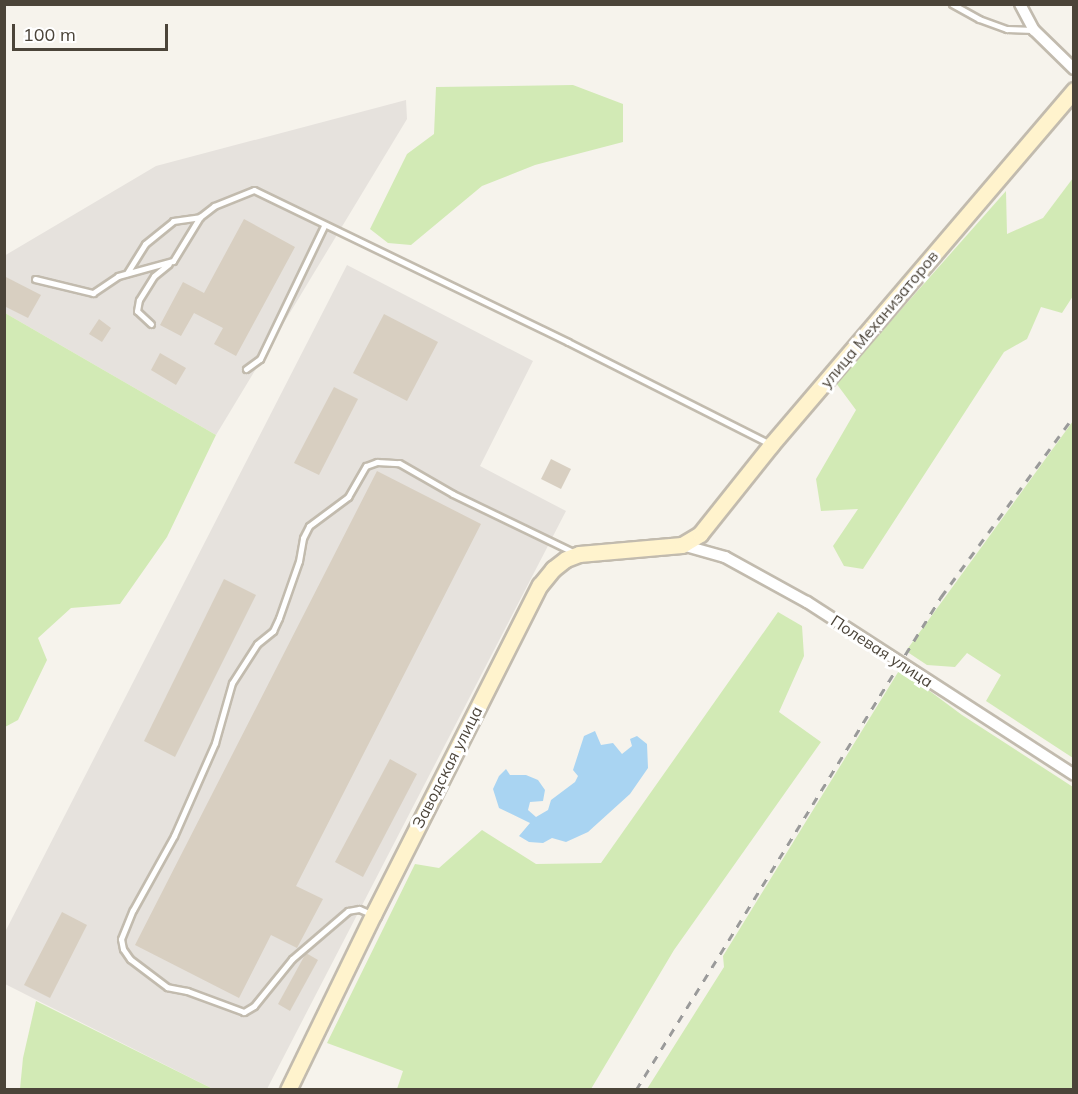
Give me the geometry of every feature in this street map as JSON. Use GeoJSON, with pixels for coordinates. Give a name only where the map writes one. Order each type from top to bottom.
{"type":"FeatureCollection","features":[{"type":"Feature","properties":{"kind":"street"},"geometry":{"type":"LineString","coordinates":[[1020,4],[1034,30],[1074,69]]}},
{"type":"Feature","properties":{"kind":"street","name":"улица Механизаторов"},"geometry":{"type":"LineString","coordinates":[[682,545],[700,534],[771,445],[1074,90]]}},
{"type":"Feature","properties":{"kind":"street","name":"Заводская улица"},"geometry":{"type":"LineString","coordinates":[[288,1089],[528,606],[553,569],[566,559],[579,554],[682,545]]}},
{"type":"Feature","properties":{"kind":"street","name":"Полевая улица"},"geometry":{"type":"LineString","coordinates":[[682,545],[725,557],[807,602],[1074,775]]}},
{"type":"Feature","properties":{"kind":"lane"},"geometry":{"type":"LineString","coordinates":[[952,4],[980,19],[1007,29],[1034,30]]}},
{"type":"Feature","properties":{"kind":"lane"},"geometry":{"type":"LineString","coordinates":[[151,324],[137,311],[139,300],[154,276],[173,261],[200,217],[214,206],[254,190],[324,226],[568,342],[771,445]]}},
{"type":"Feature","properties":{"kind":"lane"},"geometry":{"type":"LineString","coordinates":[[126,273],[145,244],[172,221],[200,217]]}},
{"type":"Feature","properties":{"kind":"lane"},"geometry":{"type":"LineString","coordinates":[[246,369],[260,359],[324,226]]}},
{"type":"Feature","properties":{"kind":"lane"},"geometry":{"type":"LineString","coordinates":[[35,279],[93,293],[118,276],[173,261]]}},
{"type":"Feature","properties":{"kind":"lane"},"geometry":{"type":"LineString","coordinates":[[373,915],[359,909],[348,911],[292,959],[254,1006],[244,1012],[167,987],[130,959],[123,949],[121,939],[133,910],[174,836],[215,744],[232,683],[257,644],[273,631],[279,618],[309,526],[348,497],[366,466],[377,462],[399,463],[453,494],[579,554]]}},
{"type":"Feature","properties":{"kind":"shaded area"},"geometry":{"type":"Polygon","coordinates":[[[406,100],[407,119],[216,435],[5,313],[4,256],[156,166],[406,100]]]}},
{"type":"Feature","properties":{"kind":"shaded area"},"geometry":{"type":"Polygon","coordinates":[[[347,265],[533,361],[480,466],[566,511],[267,1089],[213,1089],[5,984],[4,934],[347,265]]]}},
{"type":"Feature","properties":{"kind":"green space"},"geometry":{"type":"Polygon","coordinates":[[[573,85],[623,104],[623,142],[535,165],[482,186],[411,245],[388,243],[370,229],[407,154],[434,134],[436,87],[573,85]]]}},
{"type":"Feature","properties":{"kind":"green space"},"geometry":{"type":"Polygon","coordinates":[[[1073,178],[1073,296],[1062,313],[1041,307],[1027,339],[1004,352],[863,569],[844,566],[833,546],[858,509],[821,511],[816,479],[856,410],[836,383],[1006,191],[1007,234],[1043,218],[1073,178]]]}},
{"type":"Feature","properties":{"kind":"green space"},"geometry":{"type":"Polygon","coordinates":[[[5,313],[216,435],[167,537],[120,604],[71,608],[38,638],[47,660],[18,720],[5,727],[5,313]]]}},
{"type":"Feature","properties":{"kind":"green space"},"geometry":{"type":"Polygon","coordinates":[[[1073,421],[1073,758],[986,701],[1001,675],[967,653],[955,667],[927,665],[906,651],[1073,421]]]}},
{"type":"Feature","properties":{"kind":"green space"},"geometry":{"type":"Polygon","coordinates":[[[778,612],[802,626],[804,656],[779,712],[821,742],[674,950],[591,1089],[397,1089],[403,1071],[327,1043],[415,864],[439,868],[482,830],[536,864],[601,863],[778,612]]]}},
{"type":"Feature","properties":{"kind":"green space"},"geometry":{"type":"Polygon","coordinates":[[[900,669],[962,715],[1073,787],[1073,1089],[647,1089],[724,967],[723,956],[900,669]]]}},
{"type":"Feature","properties":{"kind":"green space"},"geometry":{"type":"Polygon","coordinates":[[[36,1001],[213,1089],[20,1089],[23,1058],[36,1001]]]}},
{"type":"Feature","properties":{"kind":"water"},"geometry":{"type":"Polygon","coordinates":[[[595,731],[601,745],[613,743],[622,754],[632,746],[630,739],[637,736],[647,744],[648,768],[630,794],[588,832],[566,842],[552,838],[543,843],[529,842],[519,836],[530,823],[499,808],[493,789],[499,776],[506,769],[510,775],[526,775],[538,780],[545,790],[543,801],[530,802],[528,810],[536,817],[548,810],[551,800],[575,782],[578,776],[573,770],[584,736],[595,731]]]}},
{"type":"Feature","properties":{"kind":"building"},"geometry":{"type":"Polygon","coordinates":[[[244,219],[295,247],[236,356],[214,344],[223,328],[194,313],[181,336],[160,325],[183,282],[204,293],[244,219]]]}},
{"type":"Feature","properties":{"kind":"building"},"geometry":{"type":"Polygon","coordinates":[[[4,276],[41,295],[28,318],[4,306],[4,276]]]}},
{"type":"Feature","properties":{"kind":"building"},"geometry":{"type":"Polygon","coordinates":[[[384,314],[438,342],[407,401],[353,373],[384,314]]]}},
{"type":"Feature","properties":{"kind":"building"},"geometry":{"type":"Polygon","coordinates":[[[99,319],[111,328],[102,342],[89,334],[99,319]]]}},
{"type":"Feature","properties":{"kind":"building"},"geometry":{"type":"Polygon","coordinates":[[[160,353],[186,368],[176,385],[151,370],[160,353]]]}},
{"type":"Feature","properties":{"kind":"building"},"geometry":{"type":"Polygon","coordinates":[[[334,387],[358,399],[319,475],[294,463],[334,387]]]}},
{"type":"Feature","properties":{"kind":"building"},"geometry":{"type":"Polygon","coordinates":[[[551,459],[571,469],[561,489],[541,479],[551,459]]]}},
{"type":"Feature","properties":{"kind":"building"},"geometry":{"type":"Polygon","coordinates":[[[377,471],[481,524],[296,886],[323,899],[297,948],[271,935],[239,998],[135,945],[377,471]]]}},
{"type":"Feature","properties":{"kind":"building"},"geometry":{"type":"Polygon","coordinates":[[[224,579],[256,595],[175,757],[144,741],[224,579]]]}},
{"type":"Feature","properties":{"kind":"building"},"geometry":{"type":"Polygon","coordinates":[[[390,759],[417,774],[363,877],[335,862],[390,759]]]}},
{"type":"Feature","properties":{"kind":"building"},"geometry":{"type":"Polygon","coordinates":[[[62,912],[87,925],[50,998],[24,985],[62,912]]]}},
{"type":"Feature","properties":{"kind":"building"},"geometry":{"type":"Polygon","coordinates":[[[306,953],[318,960],[290,1011],[278,1004],[306,953]]]}},
{"type":"Feature","properties":{"kind":"railway"},"geometry":{"type":"LineString","coordinates":[[636,1090],[941,597],[1074,416]]}}]}
